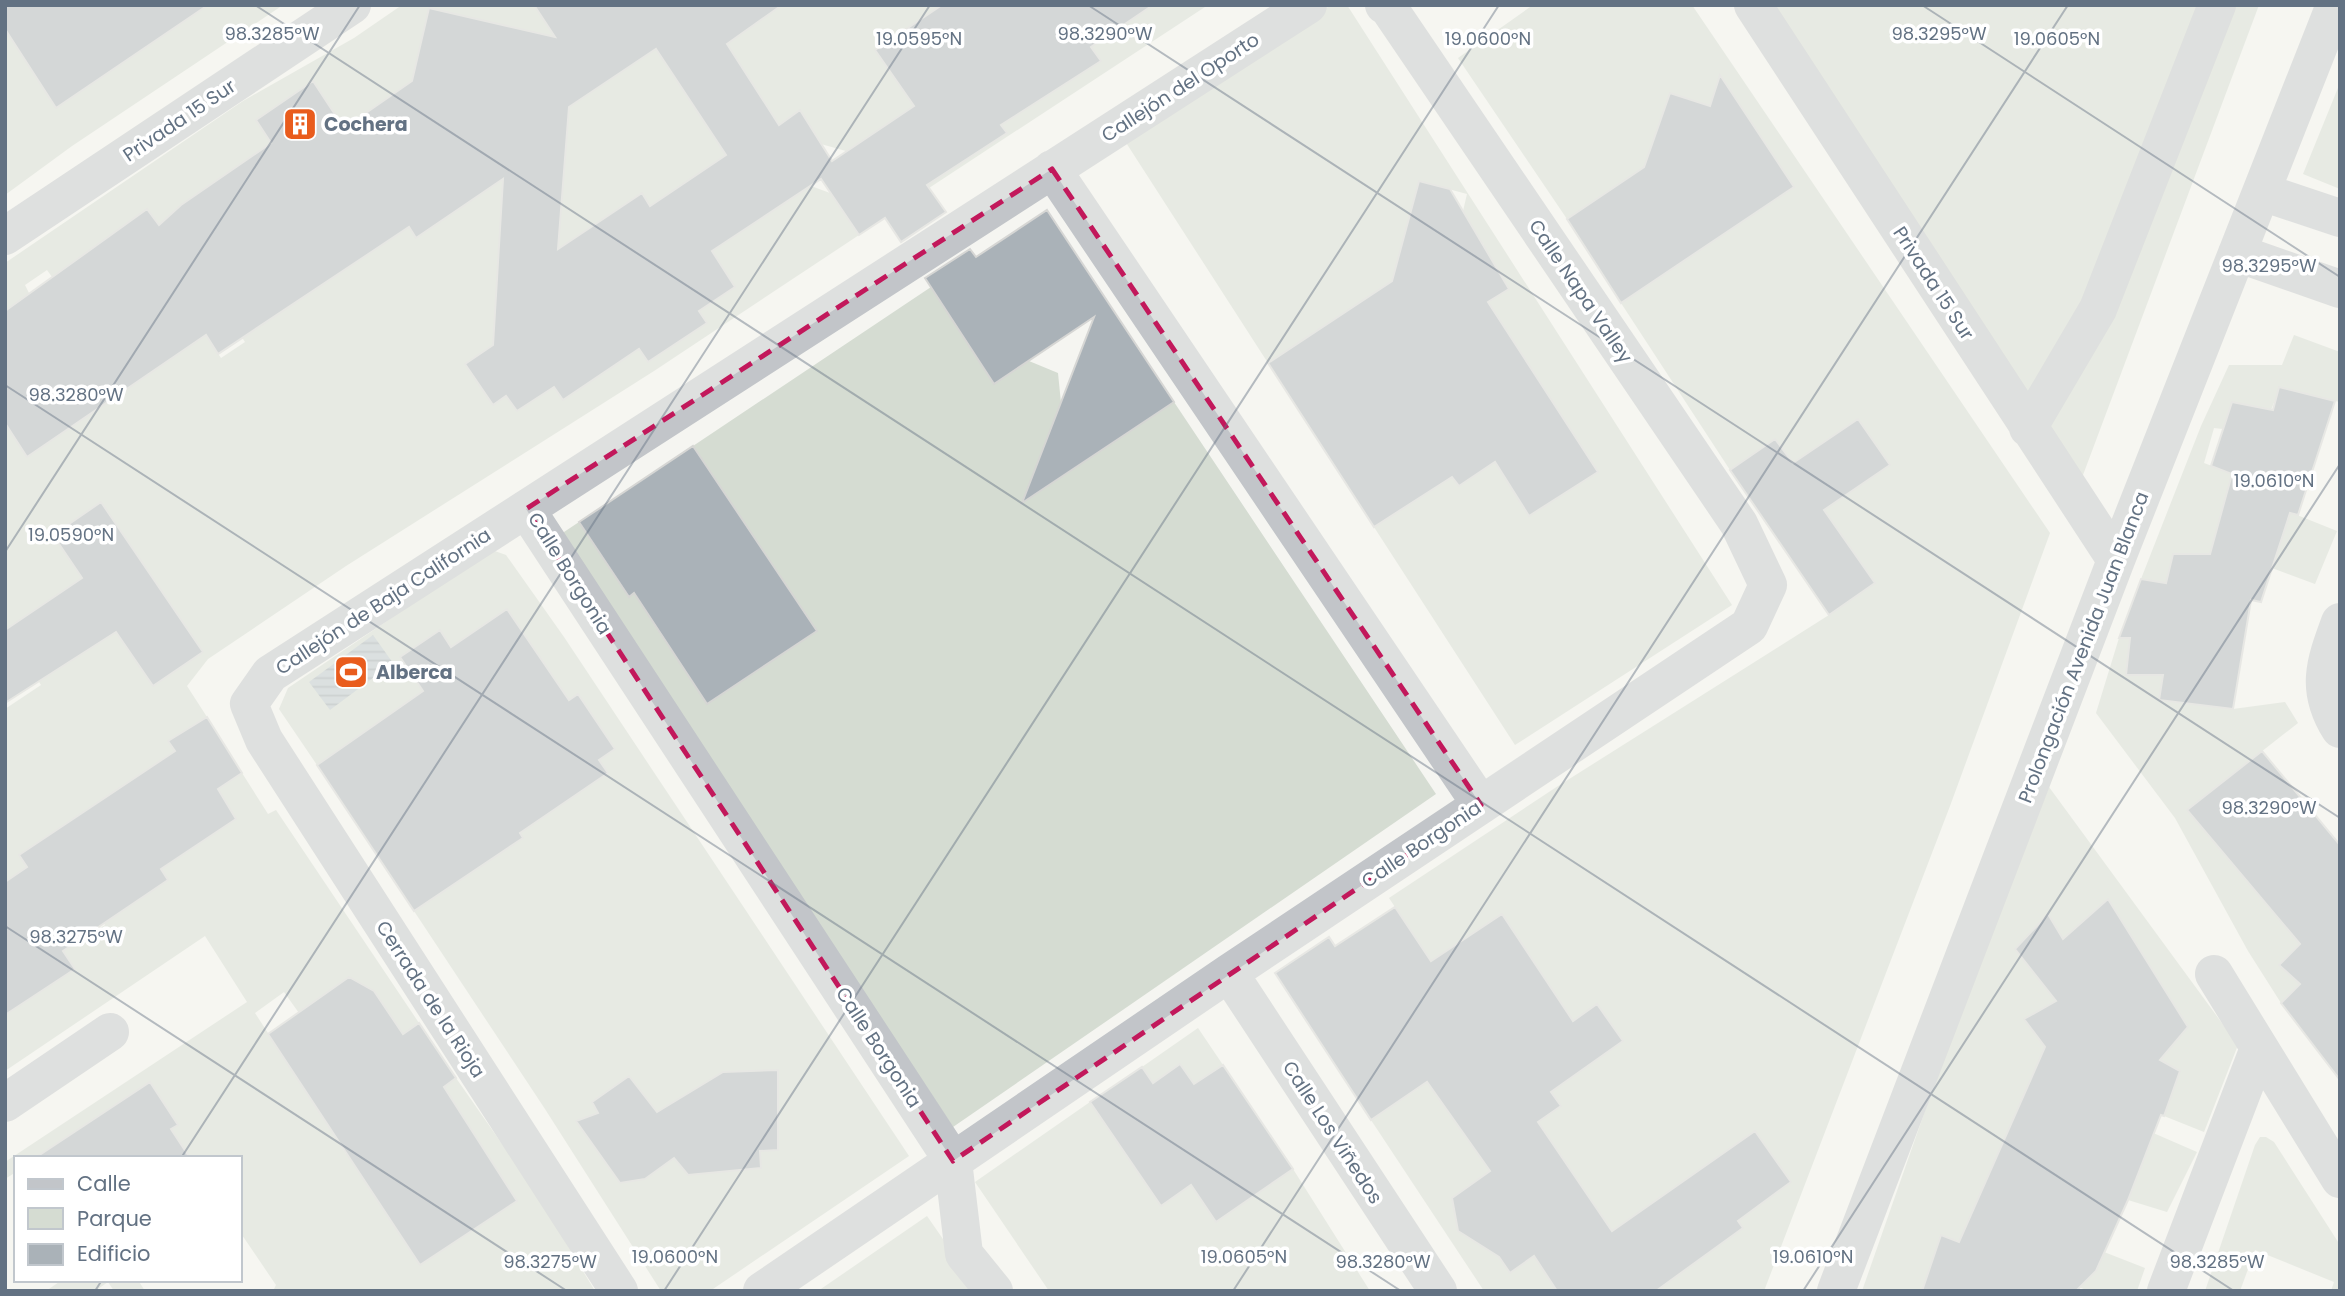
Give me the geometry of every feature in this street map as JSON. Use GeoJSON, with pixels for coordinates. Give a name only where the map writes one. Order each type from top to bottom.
{"type":"FeatureCollection","features":[{"type":"Feature","properties":{"kind":"street","name":"Privada 15 Sur"},"geometry":{"type":"LineString","coordinates":[[5,236],[352,5]]}},
{"type":"Feature","properties":{"kind":"street","name":"Callejón del Oporto"},"geometry":{"type":"LineString","coordinates":[[1052,169],[1308,5]]}},
{"type":"Feature","properties":{"kind":"street","name":"Calle Napa Valley"},"geometry":{"type":"LineString","coordinates":[[1384,5],[1388,7],[1740,524],[1768,585]]}},
{"type":"Feature","properties":{"kind":"street","name":"Privada 15 Sur"},"geometry":{"type":"LineString","coordinates":[[1753,5],[2116,560]]}},
{"type":"Feature","properties":{"kind":"street"},"geometry":{"type":"LineString","coordinates":[[2028,428],[2098,309],[2217,5]]}},
{"type":"Feature","properties":{"kind":"street","name":"Prolongación Avenida Juan Blanca"},"geometry":{"type":"LineString","coordinates":[[1836,1291],[2116,560],[2335,5]]}},
{"type":"Feature","properties":{"kind":"street","name":"Calle Borgonia"},"geometry":{"type":"LineString","coordinates":[[953,1161],[526,509],[1052,169]]}},
{"type":"Feature","properties":{"kind":"street"},"geometry":{"type":"LineString","coordinates":[[1052,169],[1481,805]]}},
{"type":"Feature","properties":{"kind":"street"},"geometry":{"type":"LineString","coordinates":[[2262,192],[2340,218]]}},
{"type":"Feature","properties":{"kind":"street"},"geometry":{"type":"LineString","coordinates":[[2237,253],[2340,289]]}},
{"type":"Feature","properties":{"kind":"street","name":"Callejón de Baja California"},"geometry":{"type":"LineString","coordinates":[[249,704],[270,674],[526,509]]}},
{"type":"Feature","properties":{"kind":"street","name":"Calle Borgonia"},"geometry":{"type":"LineString","coordinates":[[762,1291],[1229,973],[1749,626],[1768,585]]}},
{"type":"Feature","properties":{"kind":"street"},"geometry":{"type":"LineString","coordinates":[[2340,622],[2326,660],[2323,685],[2329,712],[2340,729]]}},
{"type":"Feature","properties":{"kind":"street","name":"Cerrada de la Rioja"},"geometry":{"type":"LineString","coordinates":[[249,704],[264,740],[619,1291]]}},
{"type":"Feature","properties":{"kind":"street","name":"Calle Los Viñedos"},"geometry":{"type":"LineString","coordinates":[[1229,973],[1438,1291]]}},
{"type":"Feature","properties":{"kind":"street"},"geometry":{"type":"LineString","coordinates":[[2214,974],[2340,1179]]}},
{"type":"Feature","properties":{"kind":"street"},"geometry":{"type":"LineString","coordinates":[[5,1103],[110,1032]]}},
{"type":"Feature","properties":{"kind":"street"},"geometry":{"type":"LineString","coordinates":[[2166,1291],[2259,1048]]}},
{"type":"Feature","properties":{"kind":"street"},"geometry":{"type":"LineString","coordinates":[[953,1161],[964,1254],[994,1291]]}},
{"type":"Feature","properties":{"kind":"highlighted area"},"geometry":{"type":"Polygon","coordinates":[[[1052,169],[1481,805],[953,1161],[526,509],[1052,169]]]}},
{"type":"Feature","properties":{"kind":"green space"},"geometry":{"type":"Polygon","coordinates":[[[208,5],[283,5],[72,146],[5,195],[5,16],[43,52],[27,63],[56,108],[109,72],[95,50],[180,24],[208,5]]]}},
{"type":"Feature","properties":{"kind":"green space"},"geometry":{"type":"Polygon","coordinates":[[[402,5],[534,5],[565,53],[597,88],[666,42],[688,5],[942,5],[876,50],[938,141],[957,129],[974,155],[1007,133],[987,106],[1020,69],[1040,100],[1100,61],[1063,5],[1208,5],[929,188],[886,125],[846,151],[821,144],[800,111],[779,125],[701,117],[765,216],[811,186],[830,193],[859,235],[654,371],[346,566],[208,659],[187,686],[207,717],[169,741],[178,756],[210,836],[236,819],[218,789],[242,773],[268,814],[276,810],[419,1023],[403,1034],[374,991],[299,1013],[284,992],[255,1013],[346,1154],[456,1078],[534,1190],[595,1291],[273,1291],[276,1285],[242,1235],[242,1156],[169,1156],[156,1138],[177,1124],[150,1082],[68,1136],[80,1156],[14,1156],[247,1002],[205,936],[5,1071],[5,1015],[75,969],[24,891],[5,882],[5,709],[41,685],[5,628],[5,348],[70,302],[47,270],[25,285],[30,295],[5,311],[5,263],[243,101],[354,38],[402,5]],[[505,151],[499,248],[561,206],[505,151]],[[672,191],[650,206],[641,193],[616,210],[533,318],[465,364],[492,404],[506,396],[517,411],[554,387],[563,400],[623,360],[592,281],[648,362],[707,323],[699,311],[735,287],[672,191]],[[147,209],[118,230],[205,334],[221,358],[245,342],[164,221],[159,224],[147,209]],[[455,211],[401,215],[417,238],[455,211]],[[101,502],[53,535],[82,578],[70,587],[104,639],[116,632],[153,686],[203,652],[101,502]],[[112,793],[19,855],[77,942],[105,925],[97,913],[135,886],[143,897],[168,880],[112,793]],[[472,1131],[380,1203],[420,1265],[517,1201],[472,1131]]]}},
{"type":"Feature","properties":{"kind":"green space"},"geometry":{"type":"Polygon","coordinates":[[[1331,5],[1347,5],[1732,605],[1515,745],[1374,527],[1452,477],[1459,486],[1495,462],[1529,516],[1598,472],[1517,347],[1479,371],[1474,310],[1509,289],[1489,255],[1480,261],[1484,244],[1457,237],[1467,194],[1419,181],[1388,299],[1380,289],[1268,363],[1123,138],[1331,5]]]}},
{"type":"Feature","properties":{"kind":"green space"},"geometry":{"type":"Polygon","coordinates":[[[1533,5],[1692,5],[2050,533],[1950,806],[1764,1291],[1652,1291],[1538,1122],[1551,1092],[1623,1041],[1597,1004],[1550,1037],[1566,1011],[1502,914],[1431,961],[1389,898],[1875,583],[1824,510],[1890,465],[1858,419],[1793,463],[1775,439],[1730,470],[1621,303],[1794,187],[1720,76],[1710,106],[1670,93],[1644,167],[1567,219],[1458,58],[1533,5]],[[1755,1131],[1722,1243],[1743,1228],[1738,1221],[1791,1182],[1755,1131]]]}},
{"type":"Feature","properties":{"kind":"green space"},"geometry":{"type":"Polygon","coordinates":[[[1765,5],[2259,5],[2080,483],[1765,5]]]}},
{"type":"Feature","properties":{"kind":"green space"},"geometry":{"type":"Polygon","coordinates":[[[2340,83],[2340,189],[2303,174],[2340,83]]]}},
{"type":"Feature","properties":{"kind":"green space"},"geometry":{"type":"Polygon","coordinates":[[[931,287],[994,384],[1029,361],[1058,373],[1061,403],[1042,451],[1060,477],[1174,402],[1436,794],[953,1127],[561,534],[579,522],[629,597],[695,553],[714,582],[653,623],[707,704],[816,632],[693,446],[931,287]]]}},
{"type":"Feature","properties":{"kind":"green space"},"geometry":{"type":"Polygon","coordinates":[[[2294,335],[2340,352],[2340,402],[2279,390],[2271,410],[2232,402],[2223,429],[2214,428],[2204,463],[2238,476],[2278,510],[2337,531],[2315,584],[2272,568],[2281,539],[2210,554],[2173,554],[2166,583],[2141,579],[2201,426],[2229,365],[2282,365],[2294,335]]]}},
{"type":"Feature","properties":{"kind":"green space"},"geometry":{"type":"Polygon","coordinates":[[[492,550],[506,555],[564,637],[909,1156],[710,1291],[661,1291],[414,911],[523,838],[500,803],[538,821],[608,773],[599,760],[615,749],[578,694],[537,721],[389,715],[317,765],[279,709],[288,688],[492,550]],[[507,609],[451,647],[439,630],[400,657],[538,655],[507,609]]]}},
{"type":"Feature","properties":{"kind":"green space"},"geometry":{"type":"Polygon","coordinates":[[[2119,638],[2130,638],[2126,675],[2163,675],[2159,700],[2233,709],[2285,702],[2298,723],[2187,810],[2275,915],[2286,889],[2340,841],[2340,872],[2307,938],[2279,964],[2300,984],[2281,1003],[2248,951],[2175,818],[2096,713],[2119,638]]]}},
{"type":"Feature","properties":{"kind":"green space"},"geometry":{"type":"Polygon","coordinates":[[[2049,787],[2238,1045],[2204,1132],[2164,1116],[2180,1071],[2160,1060],[2108,900],[2063,939],[2048,915],[2015,949],[2056,1001],[2025,1019],[2098,1109],[2197,1152],[2167,1212],[2128,1200],[2117,1132],[2022,1098],[1983,1189],[2104,1252],[2145,1268],[2137,1291],[2089,1291],[1942,1235],[1922,1291],[1862,1291],[1947,1048],[2049,787]]]}},
{"type":"Feature","properties":{"kind":"green space"},"geometry":{"type":"Polygon","coordinates":[[[1198,1028],[1223,1065],[1194,1084],[1180,1064],[1153,1083],[1142,1067],[1198,1028]]]}},
{"type":"Feature","properties":{"kind":"green space"},"geometry":{"type":"Polygon","coordinates":[[[1477,1032],[1470,1143],[1490,1171],[1452,1198],[1458,1230],[1483,1247],[1489,1243],[1510,1273],[1545,1249],[1557,1291],[1484,1291],[1371,1120],[1418,1089],[1409,1076],[1477,1032]]]}},
{"type":"Feature","properties":{"kind":"green space"},"geometry":{"type":"Polygon","coordinates":[[[1090,1102],[1161,1206],[1191,1185],[1216,1221],[1293,1169],[1370,1291],[1049,1291],[975,1182],[1090,1102]]]}},
{"type":"Feature","properties":{"kind":"green space"},"geometry":{"type":"Polygon","coordinates":[[[2260,1137],[2274,1142],[2340,1245],[2340,1291],[2331,1291],[2334,1282],[2255,1250],[2240,1291],[2205,1291],[2260,1137]]]}},
{"type":"Feature","properties":{"kind":"green space"},"geometry":{"type":"Polygon","coordinates":[[[14,1156],[14,1173],[5,1179],[5,1162],[14,1156]]]}},
{"type":"Feature","properties":{"kind":"green space"},"geometry":{"type":"Polygon","coordinates":[[[927,1216],[979,1291],[818,1291],[927,1216]]]}},
{"type":"Feature","properties":{"kind":"green space"},"geometry":{"type":"Polygon","coordinates":[[[59,1282],[108,1282],[95,1291],[46,1291],[59,1282]]]}},
{"type":"Feature","properties":{"kind":"green space"},"geometry":{"type":"Polygon","coordinates":[[[108,1282],[139,1282],[145,1291],[114,1291],[108,1282]]]}},
{"type":"Feature","properties":{"kind":"shaded area","name":"Alberca"},"geometry":{"type":"Polygon","coordinates":[[[373,635],[393,663],[330,710],[309,682],[373,635]]]}},
{"type":"Feature","properties":{"kind":"building"},"geometry":{"type":"Polygon","coordinates":[[[5,5],[208,5],[56,108],[5,29],[5,5]]]}},
{"type":"Feature","properties":{"kind":"building"},"geometry":{"type":"Polygon","coordinates":[[[534,5],[782,5],[727,44],[779,125],[800,110],[832,161],[914,106],[875,50],[942,5],[1153,5],[1091,47],[1101,61],[1001,125],[1007,133],[927,185],[946,212],[901,242],[885,218],[859,235],[821,179],[712,251],[735,287],[699,311],[707,323],[648,362],[639,349],[563,400],[554,387],[517,411],[506,396],[493,405],[465,364],[493,345],[503,179],[416,238],[409,227],[218,354],[206,335],[27,457],[5,423],[5,311],[147,209],[159,225],[181,205],[271,143],[256,120],[313,81],[344,128],[412,81],[429,8],[555,37],[534,5]],[[656,49],[569,107],[558,249],[642,193],[650,206],[726,155],[656,49]]]}},
{"type":"Feature","properties":{"kind":"building"},"geometry":{"type":"Polygon","coordinates":[[[1720,75],[1794,187],[1621,303],[1567,219],[1644,167],[1670,93],[1710,106],[1720,75]]]}},
{"type":"Feature","properties":{"kind":"building"},"geometry":{"type":"Polygon","coordinates":[[[1419,181],[1450,189],[1509,289],[1488,302],[1598,472],[1529,516],[1495,462],[1459,486],[1452,477],[1374,527],[1268,363],[1392,281],[1419,181]]]}},
{"type":"Feature","properties":{"kind":"building"},"geometry":{"type":"Polygon","coordinates":[[[1047,210],[1174,402],[1022,503],[1094,317],[994,384],[925,278],[970,249],[976,257],[1047,210]]]}},
{"type":"Feature","properties":{"kind":"building"},"geometry":{"type":"Polygon","coordinates":[[[2279,387],[2335,401],[2298,515],[2290,513],[2261,602],[2251,600],[2233,709],[2159,700],[2163,675],[2126,675],[2130,638],[2119,638],[2141,579],[2166,583],[2173,554],[2210,554],[2232,474],[2211,466],[2232,402],[2273,410],[2279,387]]]}},
{"type":"Feature","properties":{"kind":"building"},"geometry":{"type":"Polygon","coordinates":[[[1858,419],[1890,465],[1824,510],[1875,583],[1829,615],[1730,470],[1775,439],[1793,463],[1858,419]]]}},
{"type":"Feature","properties":{"kind":"building"},"geometry":{"type":"Polygon","coordinates":[[[693,446],[817,631],[707,704],[634,593],[629,597],[579,522],[693,446]]]}},
{"type":"Feature","properties":{"kind":"building"},"geometry":{"type":"Polygon","coordinates":[[[101,502],[203,652],[153,686],[116,632],[5,703],[5,630],[82,578],[53,535],[101,502]]]}},
{"type":"Feature","properties":{"kind":"building"},"geometry":{"type":"Polygon","coordinates":[[[507,609],[569,700],[578,694],[615,749],[599,760],[608,773],[520,833],[523,838],[414,911],[317,765],[423,691],[400,657],[440,630],[451,647],[507,609]]]}},
{"type":"Feature","properties":{"kind":"building"},"geometry":{"type":"Polygon","coordinates":[[[207,717],[242,773],[218,789],[236,819],[161,869],[168,880],[63,951],[75,969],[5,1015],[5,882],[27,867],[19,855],[175,751],[168,741],[207,717]]]}},
{"type":"Feature","properties":{"kind":"building"},"geometry":{"type":"Polygon","coordinates":[[[2262,751],[2340,845],[2340,1080],[2281,1003],[2300,984],[2279,965],[2300,944],[2187,810],[2262,751]]]}},
{"type":"Feature","properties":{"kind":"building"},"geometry":{"type":"Polygon","coordinates":[[[2108,899],[2188,1027],[2160,1060],[2180,1071],[2164,1116],[2161,1115],[2128,1200],[2096,1271],[2076,1291],[1922,1291],[1941,1235],[1959,1242],[2045,1047],[2024,1019],[2056,1001],[2015,949],[2048,914],[2063,939],[2108,899]]]}},
{"type":"Feature","properties":{"kind":"building"},"geometry":{"type":"Polygon","coordinates":[[[1395,907],[1431,961],[1502,914],[1573,1021],[1597,1004],[1623,1041],[1551,1092],[1561,1106],[1538,1122],[1612,1231],[1755,1131],[1791,1182],[1738,1221],[1743,1228],[1656,1291],[1557,1291],[1534,1256],[1510,1273],[1499,1257],[1458,1231],[1452,1198],[1490,1171],[1427,1082],[1371,1120],[1275,973],[1329,937],[1335,946],[1395,907]]]}},
{"type":"Feature","properties":{"kind":"building"},"geometry":{"type":"Polygon","coordinates":[[[349,977],[374,991],[403,1034],[419,1023],[456,1078],[444,1087],[517,1201],[420,1265],[268,1034],[349,977]]]}},
{"type":"Feature","properties":{"kind":"building"},"geometry":{"type":"Polygon","coordinates":[[[1180,1064],[1194,1084],[1223,1065],[1293,1169],[1216,1222],[1191,1185],[1161,1206],[1090,1102],[1142,1067],[1153,1083],[1180,1064]]]}},
{"type":"Feature","properties":{"kind":"building"},"geometry":{"type":"Polygon","coordinates":[[[778,1070],[778,1150],[760,1151],[761,1168],[688,1175],[674,1158],[645,1179],[620,1183],[576,1121],[598,1113],[592,1102],[629,1076],[657,1112],[723,1072],[778,1070]]]}},
{"type":"Feature","properties":{"kind":"building"},"geometry":{"type":"Polygon","coordinates":[[[150,1082],[178,1125],[171,1129],[189,1156],[38,1156],[150,1082]]]}},
{"type":"Feature","properties":{"kind":"place","name":"Cochera"},"geometry":{"type":"Point","coordinates":[300,124]}},
{"type":"Feature","properties":{"kind":"place","name":"Alberca"},"geometry":{"type":"Point","coordinates":[351,672]}}]}
